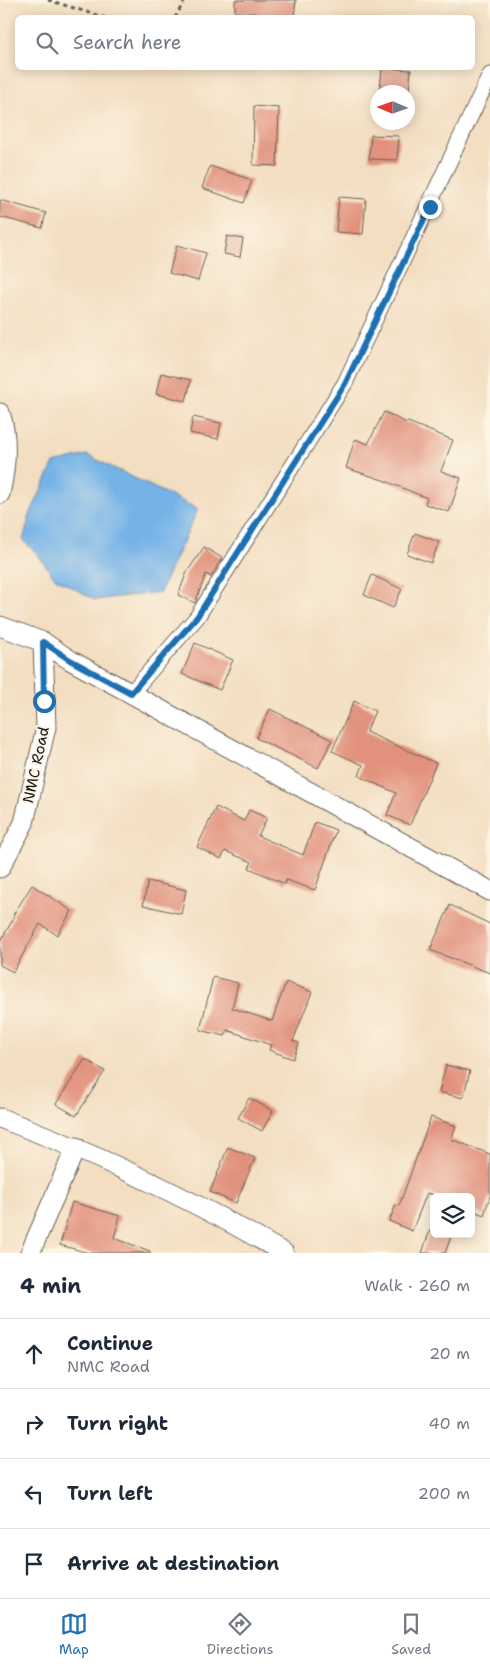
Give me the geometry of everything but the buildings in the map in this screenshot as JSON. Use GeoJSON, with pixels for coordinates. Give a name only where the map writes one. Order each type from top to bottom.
{"type":"FeatureCollection","features":[{"type":"Feature","properties":{"kind":"street"},"geometry":{"type":"LineString","coordinates":[[131,693],[197,617],[345,384],[490,75]]}},
{"type":"Feature","properties":{"kind":"street"},"geometry":{"type":"LineString","coordinates":[[0,412],[5,429],[5,471],[0,494]]}},
{"type":"Feature","properties":{"kind":"street"},"geometry":{"type":"LineString","coordinates":[[0,626],[43,642],[70,660],[490,891]]}},
{"type":"Feature","properties":{"kind":"street","name":"NMC Road"},"geometry":{"type":"LineString","coordinates":[[0,868],[24,823],[46,726],[43,642]]}},
{"type":"Feature","properties":{"kind":"street"},"geometry":{"type":"LineString","coordinates":[[0,1118],[76,1147],[152,1183],[284,1253]]}},
{"type":"Feature","properties":{"kind":"street"},"geometry":{"type":"LineString","coordinates":[[30,1253],[76,1147]]}},
{"type":"Feature","properties":{"kind":"path"},"geometry":{"type":"LineString","coordinates":[[48,0],[96,15]]}},
{"type":"Feature","properties":{"kind":"path"},"geometry":{"type":"LineString","coordinates":[[177,15],[185,0]]}},
{"type":"Feature","properties":{"kind":"water"},"geometry":{"type":"Polygon","coordinates":[[[87,455],[198,509],[160,592],[95,600],[54,577],[39,556],[23,540],[31,512],[54,463],[87,455]]]}},
{"type":"Feature","properties":{"kind":"route"},"geometry":{"type":"LineString","coordinates":[[44,701],[43,642],[70,660],[131,693],[197,617],[345,384],[430,207]]}}]}
